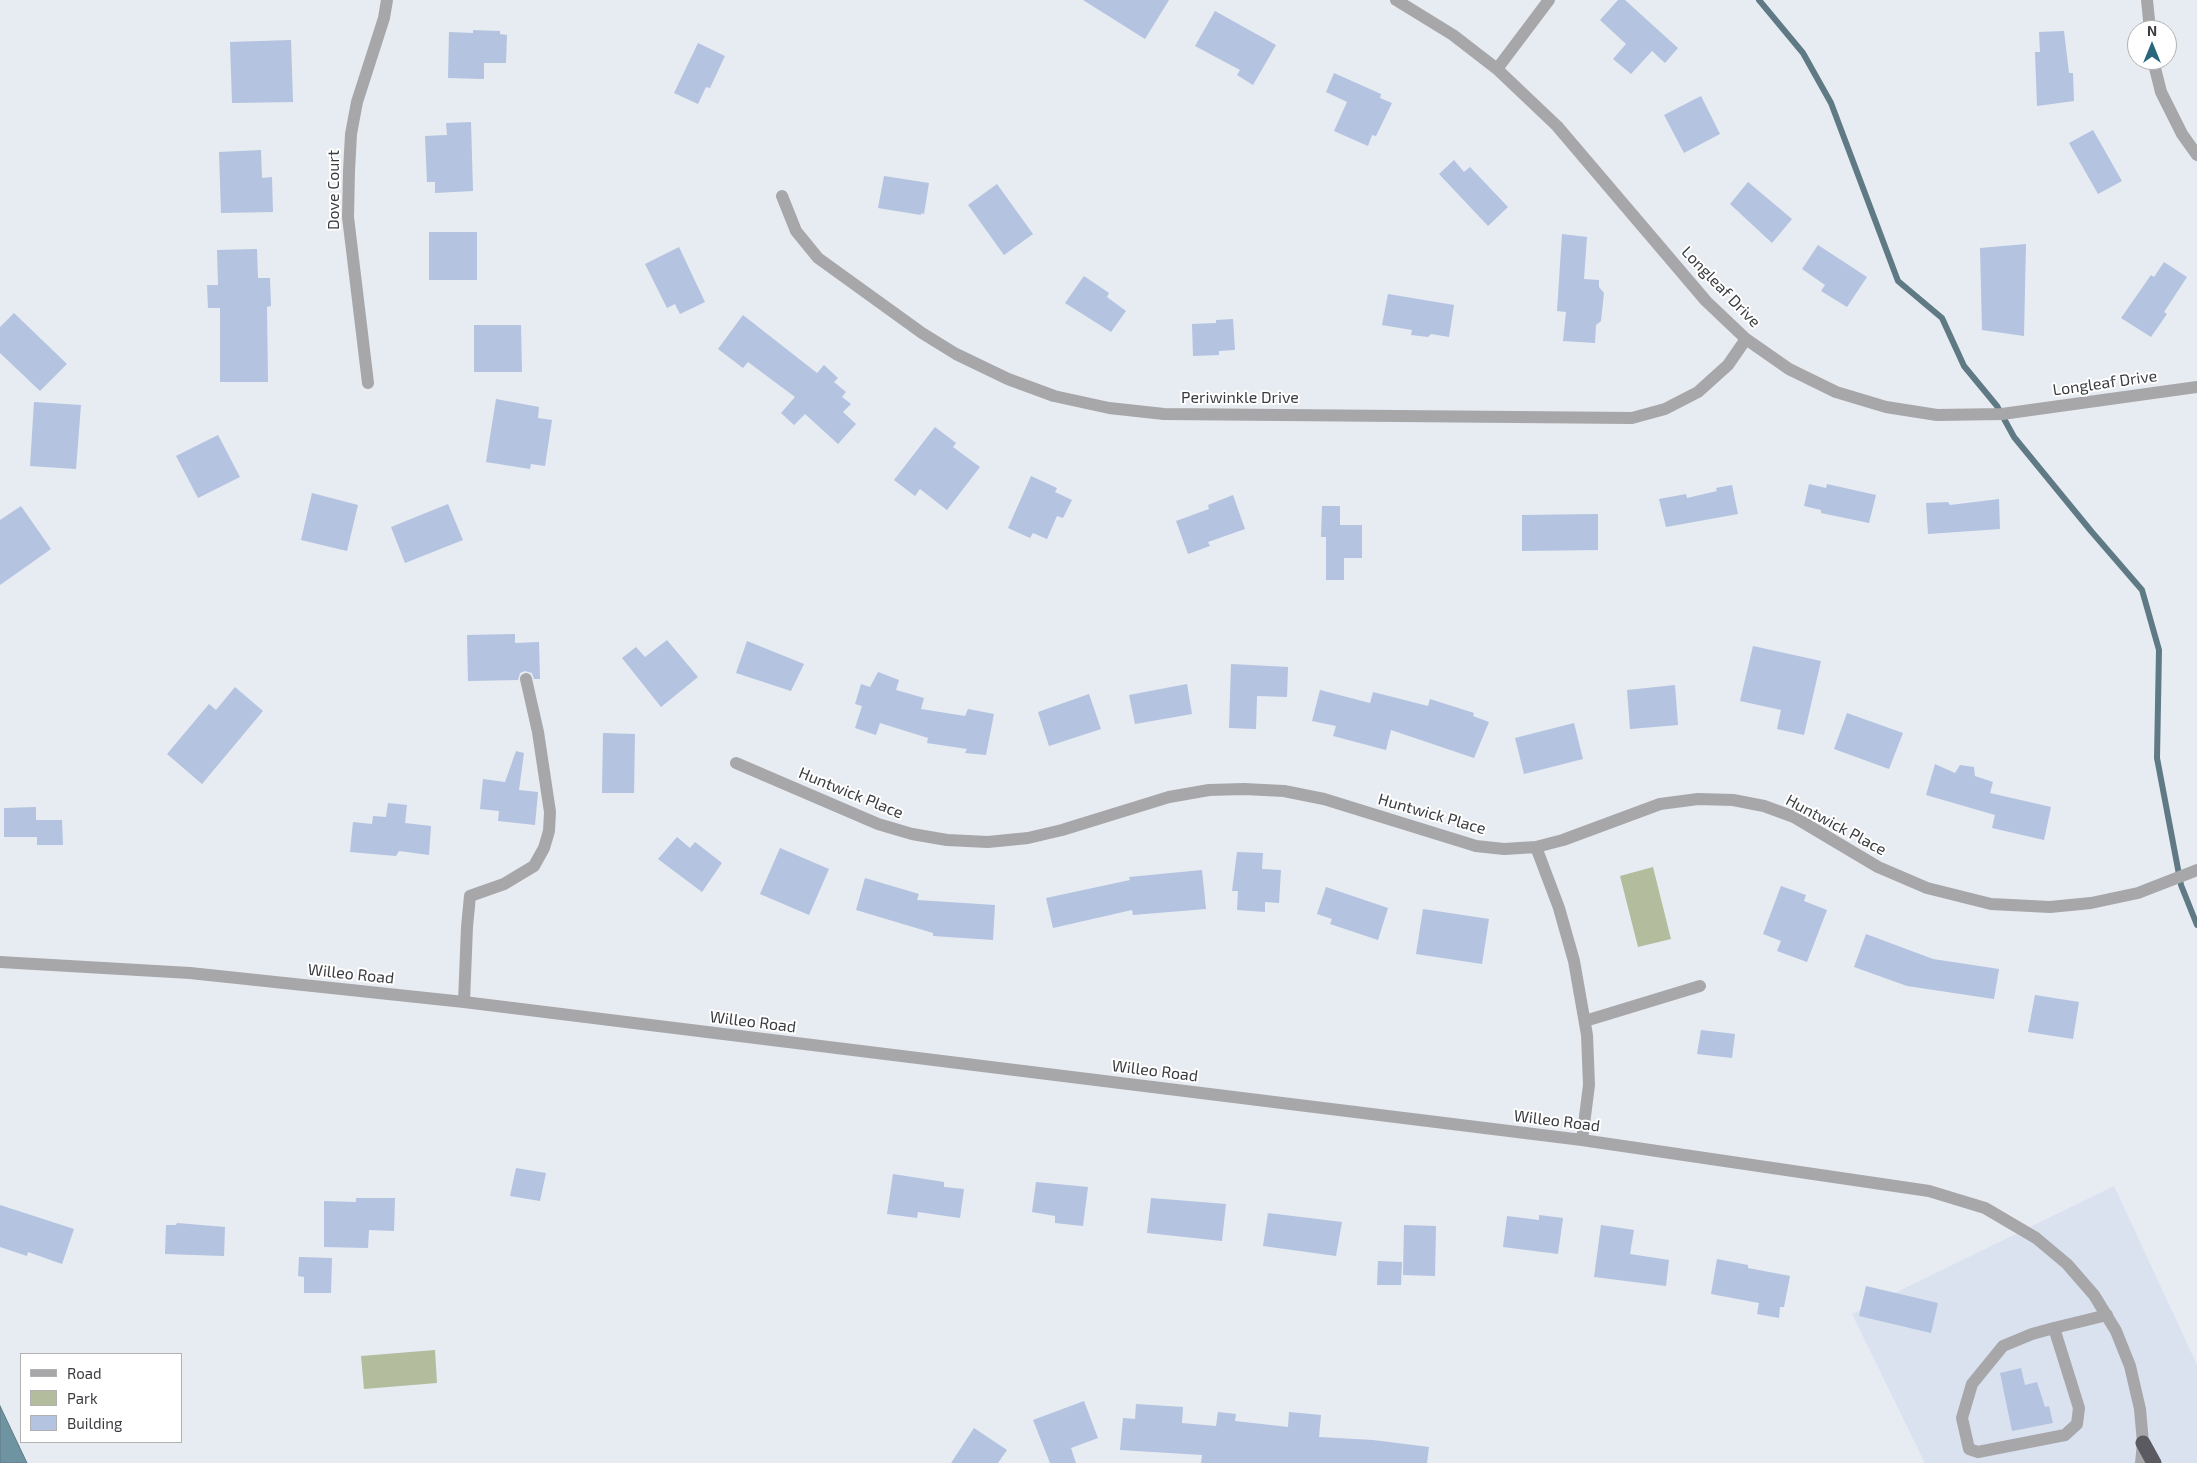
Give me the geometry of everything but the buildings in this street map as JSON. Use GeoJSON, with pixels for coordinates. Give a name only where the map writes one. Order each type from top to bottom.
{"type":"FeatureCollection","features":[{"type":"Feature","properties":{"kind":"highway"},"geometry":{"type":"LineString","coordinates":[[2143,1443],[2154,1463]]}},
{"type":"Feature","properties":{"kind":"street","name":"Dove Court"},"geometry":{"type":"LineString","coordinates":[[368,383],[348,217],[349,171],[351,134],[357,102],[384,18],[387,0]]}},
{"type":"Feature","properties":{"kind":"street","name":"Longleaf Drive"},"geometry":{"type":"LineString","coordinates":[[1396,0],[1453,34],[1497,69],[1557,126],[1706,300],[1746,338],[1789,369],[1836,392],[1886,407],[1937,415],[2002,414],[2197,387]]}},
{"type":"Feature","properties":{"kind":"street"},"geometry":{"type":"LineString","coordinates":[[1497,69],[1549,0]]}},
{"type":"Feature","properties":{"kind":"street"},"geometry":{"type":"LineString","coordinates":[[2146,0],[2149,20]]}},
{"type":"Feature","properties":{"kind":"street"},"geometry":{"type":"LineString","coordinates":[[2156,70],[2161,92],[2182,134],[2197,155]]}},
{"type":"Feature","properties":{"kind":"street","name":"Periwinkle Drive"},"geometry":{"type":"LineString","coordinates":[[782,196],[796,231],[818,258],[922,333],[956,354],[1008,379],[1054,396],[1109,408],[1164,414],[1632,418],[1665,409],[1698,392],[1728,365],[1746,338]]}},
{"type":"Feature","properties":{"kind":"street"},"geometry":{"type":"LineString","coordinates":[[464,1002],[466,927],[470,896],[504,884],[534,866],[544,848],[549,832],[550,812],[538,732],[526,680]]}},
{"type":"Feature","properties":{"kind":"street","name":"Huntwick Place"},"geometry":{"type":"LineString","coordinates":[[736,763],[878,824],[912,834],[947,840],[988,842],[1028,838],[1062,830],[1169,797],[1209,790],[1244,789],[1284,791],[1324,799],[1476,846],[1504,849],[1536,847],[1563,840],[1660,804],[1698,799],[1733,800],[1764,806],[1794,817],[1878,867],[1927,888],[1991,904],[2050,907],[2091,903],[2138,893],[2197,870]]}},
{"type":"Feature","properties":{"kind":"street"},"geometry":{"type":"LineString","coordinates":[[1536,847],[1558,908],[1574,961],[1585,1022],[1589,1085],[1582,1140]]}},
{"type":"Feature","properties":{"kind":"street","name":"Willeo Road"},"geometry":{"type":"LineString","coordinates":[[0,962],[190,973],[464,1002],[1582,1140],[1929,1191],[1984,1208],[2036,1238],[2067,1264],[2094,1295],[2116,1331],[2130,1366],[2140,1409],[2143,1443],[2141,1463]]}},
{"type":"Feature","properties":{"kind":"street"},"geometry":{"type":"LineString","coordinates":[[1585,1022],[1700,986]]}},
{"type":"Feature","properties":{"kind":"street"},"geometry":{"type":"LineString","coordinates":[[2054,1328],[2079,1408],[2077,1424],[2065,1435],[1978,1452],[1969,1449],[1962,1418],[1972,1384],[2003,1346],[2032,1334],[2054,1328],[2106,1315]]}},
{"type":"Feature","properties":{"kind":"shaded area"},"geometry":{"type":"Polygon","coordinates":[[[2114,1186],[2197,1365],[2197,1463],[1925,1463],[1852,1314],[2114,1186]]]}},
{"type":"Feature","properties":{"kind":"green space"},"geometry":{"type":"Polygon","coordinates":[[[1653,867],[1671,939],[1638,947],[1620,876],[1653,867]]]}},
{"type":"Feature","properties":{"kind":"green space"},"geometry":{"type":"Polygon","coordinates":[[[435,1350],[437,1383],[364,1389],[361,1356],[435,1350]]]}},
{"type":"Feature","properties":{"kind":"water"},"geometry":{"type":"Polygon","coordinates":[[[0,1406],[27,1463],[0,1463],[0,1406]]]}},
{"type":"Feature","properties":{"kind":"waterway"},"geometry":{"type":"LineString","coordinates":[[1759,0],[1803,53],[1831,103],[1898,281],[1942,318],[1964,366],[1997,406],[2014,437],[2142,590],[2159,650],[2157,758],[2181,885],[2197,925]]}}]}
